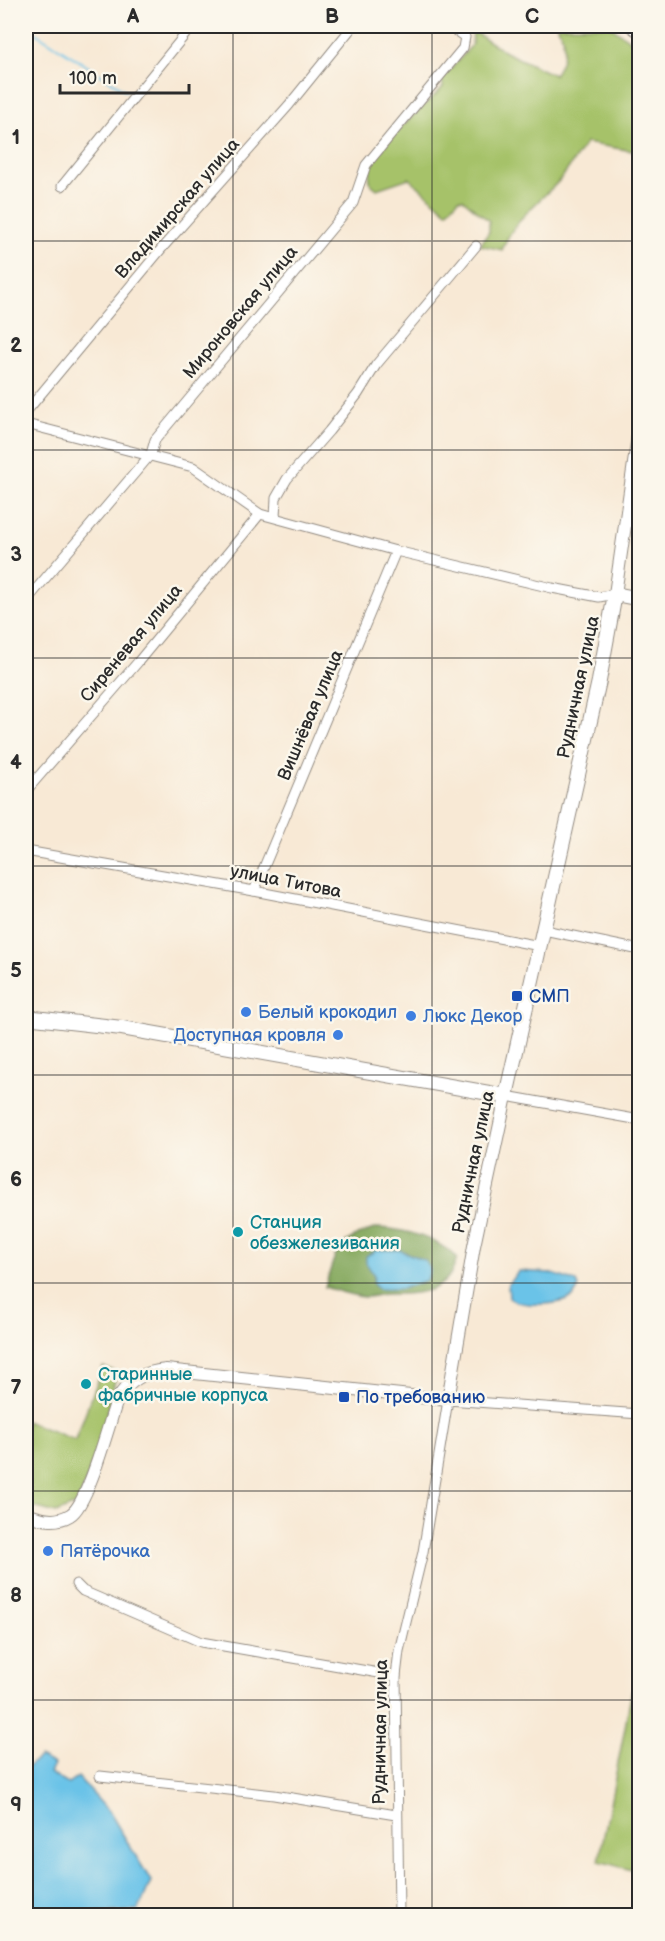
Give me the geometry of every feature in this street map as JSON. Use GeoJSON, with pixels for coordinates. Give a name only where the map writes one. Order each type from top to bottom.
{"type":"FeatureCollection","features":[{"type":"Feature","properties":{"kind":"main road"},"geometry":{"type":"LineString","coordinates":[[615,594],[639,599]]}},
{"type":"Feature","properties":{"kind":"main road","name":"Рудничная улица"},"geometry":{"type":"LineString","coordinates":[[506,1096],[544,930],[615,594]]}},
{"type":"Feature","properties":{"kind":"main road"},"geometry":{"type":"LineString","coordinates":[[26,1017],[122,1028],[506,1096]]}},
{"type":"Feature","properties":{"kind":"street"},"geometry":{"type":"LineString","coordinates":[[62,186],[192,26]]}},
{"type":"Feature","properties":{"kind":"street","name":"Владимирская улица"},"geometry":{"type":"LineString","coordinates":[[26,412],[162,248],[289,105],[353,26]]}},
{"type":"Feature","properties":{"kind":"street","name":"Мироновская улица"},"geometry":{"type":"LineString","coordinates":[[26,601],[151,454],[155,440],[353,203],[366,165],[463,48],[465,37],[448,26]]}},
{"type":"Feature","properties":{"kind":"street"},"geometry":{"type":"LineString","coordinates":[[629,26],[639,34]]}},
{"type":"Feature","properties":{"kind":"street"},"geometry":{"type":"LineString","coordinates":[[275,517],[276,498],[287,479],[358,394],[376,365],[476,246]]}},
{"type":"Feature","properties":{"kind":"street","name":"Рудничная улица"},"geometry":{"type":"LineString","coordinates":[[615,594],[639,422]]}},
{"type":"Feature","properties":{"kind":"street"},"geometry":{"type":"LineString","coordinates":[[26,424],[151,454],[193,467],[260,514],[396,551],[552,588],[599,597],[615,594]]}},
{"type":"Feature","properties":{"kind":"street","name":"Сиреневая улица"},"geometry":{"type":"LineString","coordinates":[[26,791],[138,662],[260,514]]}},
{"type":"Feature","properties":{"kind":"street","name":"Вишнёвая улица"},"geometry":{"type":"LineString","coordinates":[[254,891],[396,551]]}},
{"type":"Feature","properties":{"kind":"street","name":"улица Титова"},"geometry":{"type":"LineString","coordinates":[[26,851],[254,891],[540,946]]}},
{"type":"Feature","properties":{"kind":"street"},"geometry":{"type":"LineString","coordinates":[[544,930],[639,950]]}},
{"type":"Feature","properties":{"kind":"street"},"geometry":{"type":"LineString","coordinates":[[506,1096],[639,1120]]}},
{"type":"Feature","properties":{"kind":"street","name":"Рудничная улица"},"geometry":{"type":"LineString","coordinates":[[399,1916],[396,1676],[399,1651],[423,1552],[474,1246],[506,1096]]}},
{"type":"Feature","properties":{"kind":"street"},"geometry":{"type":"LineString","coordinates":[[26,1514],[54,1521],[73,1514],[85,1497],[117,1400],[125,1387],[149,1372],[166,1370],[448,1400],[639,1414]]}},
{"type":"Feature","properties":{"kind":"street"},"geometry":{"type":"LineString","coordinates":[[76,1584],[83,1591],[201,1642],[396,1676]]}},
{"type":"Feature","properties":{"kind":"street"},"geometry":{"type":"LineString","coordinates":[[100,1776],[274,1795],[396,1815]]}},
{"type":"Feature","properties":{"kind":"green space"},"geometry":{"type":"Polygon","coordinates":[[[557,26],[610,26],[639,47],[639,152],[586,143],[558,182],[519,221],[502,250],[480,245],[489,232],[489,221],[463,199],[459,199],[447,212],[409,178],[377,189],[371,184],[370,173],[375,160],[396,132],[443,87],[442,79],[472,45],[473,31],[505,52],[554,75],[561,63],[564,51],[563,39],[557,26]]]}},
{"type":"Feature","properties":{"kind":"green space"},"geometry":{"type":"Polygon","coordinates":[[[377,1228],[409,1233],[430,1240],[457,1257],[453,1269],[440,1285],[422,1292],[365,1297],[325,1287],[332,1263],[340,1248],[353,1237],[377,1228]],[[377,1250],[373,1284],[425,1260],[399,1250],[377,1250]]]}},
{"type":"Feature","properties":{"kind":"green space"},"geometry":{"type":"Polygon","coordinates":[[[103,1367],[117,1372],[101,1438],[78,1504],[56,1513],[26,1505],[26,1421],[75,1440],[103,1367]]]}},
{"type":"Feature","properties":{"kind":"green space"},"geometry":{"type":"Polygon","coordinates":[[[632,1691],[640,1693],[639,1872],[599,1861],[632,1691]]]}},
{"type":"Feature","properties":{"kind":"water"},"geometry":{"type":"Polygon","coordinates":[[[377,1250],[399,1250],[425,1260],[430,1270],[427,1280],[402,1289],[378,1289],[373,1284],[374,1275],[366,1263],[366,1256],[377,1250]]]}},
{"type":"Feature","properties":{"kind":"water"},"geometry":{"type":"Polygon","coordinates":[[[519,1271],[550,1273],[577,1282],[579,1287],[573,1297],[567,1300],[541,1304],[522,1303],[509,1298],[508,1284],[519,1271]]]}},
{"type":"Feature","properties":{"kind":"water"},"geometry":{"type":"Polygon","coordinates":[[[40,1757],[54,1765],[50,1773],[68,1784],[78,1777],[110,1813],[151,1881],[138,1911],[26,1915],[26,1768],[40,1757]]]}},
{"type":"Feature","properties":{"kind":"waterway"},"geometry":{"type":"LineString","coordinates":[[26,27],[126,91]]}},
{"type":"Feature","properties":{"kind":"place","name":"СМП"},"geometry":{"type":"Point","coordinates":[517,996]}},
{"type":"Feature","properties":{"kind":"place","name":"Белый крокодил"},"geometry":{"type":"Point","coordinates":[246,1012]}},
{"type":"Feature","properties":{"kind":"place","name":"Люкс Декор"},"geometry":{"type":"Point","coordinates":[411,1016]}},
{"type":"Feature","properties":{"kind":"place","name":"Доступная кровля"},"geometry":{"type":"Point","coordinates":[338,1035]}},
{"type":"Feature","properties":{"kind":"place","name":"Станция обезжелезивания"},"geometry":{"type":"Point","coordinates":[238,1232]}},
{"type":"Feature","properties":{"kind":"place","name":"Старинные фабричные корпуса"},"geometry":{"type":"Point","coordinates":[86,1384]}},
{"type":"Feature","properties":{"kind":"place","name":"По требованию"},"geometry":{"type":"Point","coordinates":[344,1397]}},
{"type":"Feature","properties":{"kind":"place","name":"Пятёрочка"},"geometry":{"type":"Point","coordinates":[48,1551]}}]}
